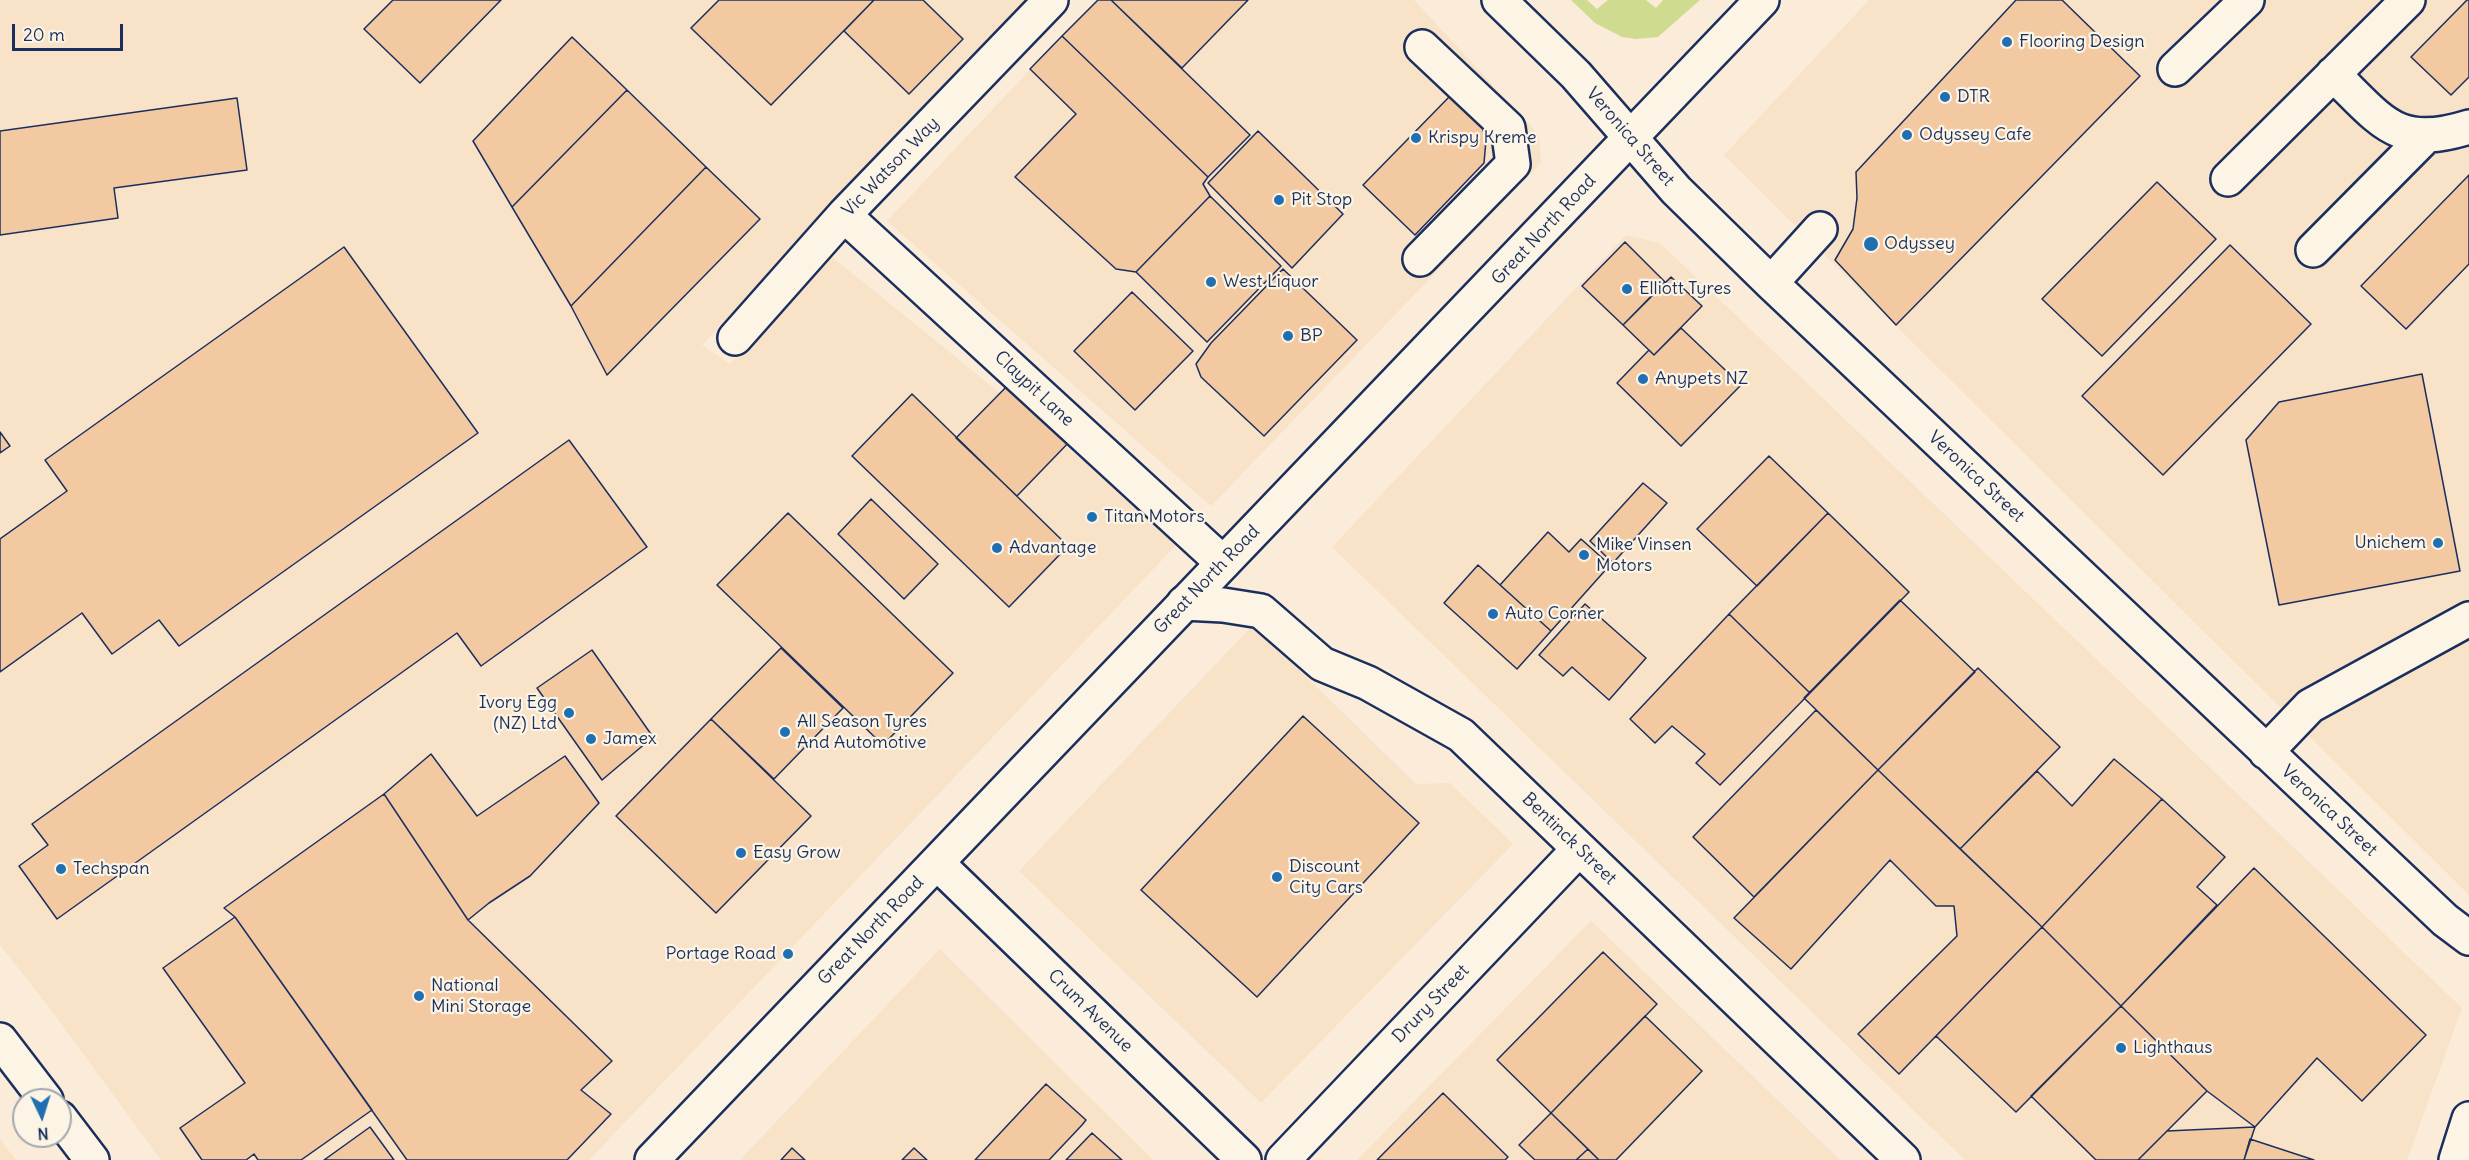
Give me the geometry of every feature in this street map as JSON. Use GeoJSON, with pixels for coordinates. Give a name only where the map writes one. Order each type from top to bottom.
{"type":"FeatureCollection","features":[{"type":"Feature","properties":{"kind":"street","name":"Vic Watson Way"},"geometry":{"type":"LineString","coordinates":[[735,338],[844,215],[1051,0]]}},
{"type":"Feature","properties":{"kind":"street","name":"Veronica Street"},"geometry":{"type":"LineString","coordinates":[[1499,0],[1576,75],[1632,136],[1676,190],[1771,284],[2445,920],[2469,939]]}},
{"type":"Feature","properties":{"kind":"street","name":"Great North Road"},"geometry":{"type":"LineString","coordinates":[[652,1160],[1184,603],[1503,274],[1762,0]]}},
{"type":"Feature","properties":{"kind":"street"},"geometry":{"type":"LineString","coordinates":[[2175,69],[2247,0]]}},
{"type":"Feature","properties":{"kind":"street"},"geometry":{"type":"LineString","coordinates":[[2228,179],[2408,0]]}},
{"type":"Feature","properties":{"kind":"street"},"geometry":{"type":"LineString","coordinates":[[1420,259],[1513,164],[1508,128],[1422,47]]}},
{"type":"Feature","properties":{"kind":"street"},"geometry":{"type":"LineString","coordinates":[[2332,74],[2386,125],[2406,134],[2426,137],[2469,128]]}},
{"type":"Feature","properties":{"kind":"street"},"geometry":{"type":"LineString","coordinates":[[2313,250],[2426,137]]}},
{"type":"Feature","properties":{"kind":"street","name":"Claypit Lane"},"geometry":{"type":"LineString","coordinates":[[844,215],[1223,563]]}},
{"type":"Feature","properties":{"kind":"street"},"geometry":{"type":"LineString","coordinates":[[1771,284],[1820,229]]}},
{"type":"Feature","properties":{"kind":"street","name":"Bentinck Street"},"geometry":{"type":"LineString","coordinates":[[1184,603],[1223,605],[1262,611],[1322,664],[1368,683],[1461,735],[1903,1160]]}},
{"type":"Feature","properties":{"kind":"street"},"geometry":{"type":"LineString","coordinates":[[2266,752],[2310,706],[2469,619]]}},
{"type":"Feature","properties":{"kind":"street","name":"Drury Street"},"geometry":{"type":"LineString","coordinates":[[1283,1160],[1579,849]]}},
{"type":"Feature","properties":{"kind":"street","name":"Crum Avenue"},"geometry":{"type":"LineString","coordinates":[[937,863],[1244,1160]]}},
{"type":"Feature","properties":{"kind":"street"},"geometry":{"type":"LineString","coordinates":[[0,1040],[37,1088]]}},
{"type":"Feature","properties":{"kind":"street"},"geometry":{"type":"LineString","coordinates":[[2456,1160],[2469,1119]]}},
{"type":"Feature","properties":{"kind":"street"},"geometry":{"type":"LineString","coordinates":[[72,1134],[92,1160]]}},
{"type":"Feature","properties":{"kind":"shaded area"},"geometry":{"type":"Polygon","coordinates":[[[0,0],[1034,0],[805,234],[702,345],[730,364],[831,256],[1181,540],[589,1160],[161,1160],[46,1003],[0,945],[0,0]]]}},
{"type":"Feature","properties":{"kind":"shaded area"},"geometry":{"type":"Polygon","coordinates":[[[1096,0],[1414,0],[1539,135],[1541,163],[1211,506],[887,221],[1096,0]]]}},
{"type":"Feature","properties":{"kind":"shaded area"},"geometry":{"type":"Polygon","coordinates":[[[1869,0],[2469,0],[2469,895],[1724,155],[1869,0]]]}},
{"type":"Feature","properties":{"kind":"shaded area"},"geometry":{"type":"Polygon","coordinates":[[[1626,235],[1660,243],[2462,1008],[2407,1160],[1965,1160],[1332,547],[1626,235]]]}},
{"type":"Feature","properties":{"kind":"shaded area"},"geometry":{"type":"Polygon","coordinates":[[[1253,625],[1416,784],[1450,783],[1513,844],[1261,1103],[1019,871],[1253,625]]]}},
{"type":"Feature","properties":{"kind":"shaded area"},"geometry":{"type":"Polygon","coordinates":[[[1591,921],[1840,1160],[1357,1160],[1591,921]]]}},
{"type":"Feature","properties":{"kind":"shaded area"},"geometry":{"type":"Polygon","coordinates":[[[940,949],[1153,1160],[740,1160],[940,949]]]}},
{"type":"Feature","properties":{"kind":"shaded area"},"geometry":{"type":"Polygon","coordinates":[[[0,1139],[16,1160],[0,1160],[0,1139]]]}},
{"type":"Feature","properties":{"kind":"green space"},"geometry":{"type":"Polygon","coordinates":[[[1571,0],[1587,0],[1597,9],[1608,0],[1646,0],[1656,8],[1663,0],[1700,0],[1658,37],[1636,39],[1622,37],[1595,23],[1571,0]]]}},
{"type":"Feature","properties":{"kind":"building"},"geometry":{"type":"Polygon","coordinates":[[[393,0],[501,0],[420,83],[364,29],[393,0]]]}},
{"type":"Feature","properties":{"kind":"building"},"geometry":{"type":"Polygon","coordinates":[[[719,0],[874,0],[771,105],[691,28],[719,0]]]}},
{"type":"Feature","properties":{"kind":"building"},"geometry":{"type":"Polygon","coordinates":[[[874,0],[923,0],[963,39],[909,94],[844,31],[874,0]]]}},
{"type":"Feature","properties":{"kind":"building"},"geometry":{"type":"Polygon","coordinates":[[[1098,0],[1111,0],[1250,135],[1208,177],[1062,36],[1098,0]]]}},
{"type":"Feature","properties":{"kind":"building"},"geometry":{"type":"Polygon","coordinates":[[[1111,0],[1248,0],[1182,68],[1111,0]]]}},
{"type":"Feature","properties":{"kind":"building"},"geometry":{"type":"Polygon","coordinates":[[[2016,0],[2062,0],[2140,76],[1896,325],[1835,260],[1853,229],[1857,198],[1856,172],[2016,0]]]}},
{"type":"Feature","properties":{"kind":"building"},"geometry":{"type":"Polygon","coordinates":[[[2469,0],[2469,77],[2451,95],[2411,57],[2469,0]]]}},
{"type":"Feature","properties":{"kind":"building"},"geometry":{"type":"Polygon","coordinates":[[[1062,36],[1208,177],[1203,184],[1210,196],[1136,272],[1116,269],[1015,177],[1076,114],[1030,69],[1062,36]]]}},
{"type":"Feature","properties":{"kind":"building"},"geometry":{"type":"Polygon","coordinates":[[[572,37],[627,90],[512,207],[473,141],[572,37]]]}},
{"type":"Feature","properties":{"kind":"building"},"geometry":{"type":"Polygon","coordinates":[[[627,90],[706,167],[571,306],[512,207],[627,90]]]}},
{"type":"Feature","properties":{"kind":"building"},"geometry":{"type":"Polygon","coordinates":[[[1450,96],[1482,126],[1486,140],[1484,163],[1415,235],[1363,185],[1450,96]]]}},
{"type":"Feature","properties":{"kind":"building"},"geometry":{"type":"Polygon","coordinates":[[[237,98],[247,170],[114,188],[118,218],[0,235],[0,131],[237,98]]]}},
{"type":"Feature","properties":{"kind":"building"},"geometry":{"type":"Polygon","coordinates":[[[1258,131],[1343,214],[1292,268],[1208,183],[1258,131]]]}},
{"type":"Feature","properties":{"kind":"building"},"geometry":{"type":"Polygon","coordinates":[[[706,167],[760,219],[607,375],[571,306],[706,167]]]}},
{"type":"Feature","properties":{"kind":"building"},"geometry":{"type":"Polygon","coordinates":[[[2469,175],[2469,264],[2406,329],[2361,286],[2469,175]]]}},
{"type":"Feature","properties":{"kind":"building"},"geometry":{"type":"Polygon","coordinates":[[[2157,182],[2216,239],[2102,356],[2042,299],[2157,182]]]}},
{"type":"Feature","properties":{"kind":"building"},"geometry":{"type":"Polygon","coordinates":[[[1210,196],[1281,266],[1207,342],[1136,272],[1210,196]]]}},
{"type":"Feature","properties":{"kind":"building"},"geometry":{"type":"Polygon","coordinates":[[[1625,242],[1665,282],[1623,325],[1582,286],[1625,242]]]}},
{"type":"Feature","properties":{"kind":"building"},"geometry":{"type":"Polygon","coordinates":[[[2230,245],[2311,324],[2163,475],[2082,396],[2230,245]]]}},
{"type":"Feature","properties":{"kind":"building"},"geometry":{"type":"Polygon","coordinates":[[[344,247],[478,433],[179,646],[159,620],[112,654],[82,613],[0,672],[0,539],[67,491],[45,460],[344,247]]]}},
{"type":"Feature","properties":{"kind":"building"},"geometry":{"type":"Polygon","coordinates":[[[1283,269],[1357,340],[1264,436],[1201,377],[1196,364],[1211,343],[1283,269]]]}},
{"type":"Feature","properties":{"kind":"building"},"geometry":{"type":"Polygon","coordinates":[[[1671,277],[1702,306],[1654,355],[1623,325],[1671,277]]]}},
{"type":"Feature","properties":{"kind":"building"},"geometry":{"type":"Polygon","coordinates":[[[1132,292],[1193,351],[1135,410],[1074,351],[1132,292]]]}},
{"type":"Feature","properties":{"kind":"building"},"geometry":{"type":"Polygon","coordinates":[[[1681,328],[1741,385],[1681,446],[1617,383],[1649,350],[1654,355],[1681,328]]]}},
{"type":"Feature","properties":{"kind":"building"},"geometry":{"type":"Polygon","coordinates":[[[2422,374],[2460,571],[2279,605],[2246,440],[2279,402],[2422,374]]]}},
{"type":"Feature","properties":{"kind":"building"},"geometry":{"type":"Polygon","coordinates":[[[1013,380],[1073,438],[1017,496],[956,438],[1013,380]]]}},
{"type":"Feature","properties":{"kind":"building"},"geometry":{"type":"Polygon","coordinates":[[[912,394],[1068,546],[1009,607],[852,456],[912,394]]]}},
{"type":"Feature","properties":{"kind":"building"},"geometry":{"type":"Polygon","coordinates":[[[0,432],[10,446],[0,453],[0,432]]]}},
{"type":"Feature","properties":{"kind":"building"},"geometry":{"type":"Polygon","coordinates":[[[569,440],[647,547],[481,666],[457,633],[57,919],[19,866],[48,845],[32,824],[569,440]]]}},
{"type":"Feature","properties":{"kind":"building"},"geometry":{"type":"Polygon","coordinates":[[[1769,456],[1828,513],[1757,586],[1697,529],[1769,456]]]}},
{"type":"Feature","properties":{"kind":"building"},"geometry":{"type":"Polygon","coordinates":[[[1643,483],[1667,503],[1613,563],[1590,541],[1643,483]]]}},
{"type":"Feature","properties":{"kind":"building"},"geometry":{"type":"Polygon","coordinates":[[[871,499],[938,564],[904,599],[838,534],[871,499]]]}},
{"type":"Feature","properties":{"kind":"building"},"geometry":{"type":"Polygon","coordinates":[[[788,513],[953,673],[883,745],[717,585],[788,513]]]}},
{"type":"Feature","properties":{"kind":"building"},"geometry":{"type":"Polygon","coordinates":[[[1828,513],[1909,592],[1810,693],[1729,614],[1828,513]]]}},
{"type":"Feature","properties":{"kind":"building"},"geometry":{"type":"Polygon","coordinates":[[[1548,532],[1569,552],[1581,539],[1610,565],[1551,631],[1500,585],[1548,532]]]}},
{"type":"Feature","properties":{"kind":"building"},"geometry":{"type":"Polygon","coordinates":[[[1478,565],[1551,631],[1517,669],[1444,603],[1478,565]]]}},
{"type":"Feature","properties":{"kind":"building"},"geometry":{"type":"Polygon","coordinates":[[[1900,600],[1975,672],[1878,770],[1804,698],[1900,600]]]}},
{"type":"Feature","properties":{"kind":"building"},"geometry":{"type":"Polygon","coordinates":[[[1585,604],[1646,658],[1609,700],[1572,667],[1563,676],[1539,655],[1585,604]]]}},
{"type":"Feature","properties":{"kind":"building"},"geometry":{"type":"Polygon","coordinates":[[[1729,614],[1810,693],[1720,785],[1696,763],[1705,754],[1672,726],[1655,743],[1630,719],[1729,614]]]}},
{"type":"Feature","properties":{"kind":"building"},"geometry":{"type":"Polygon","coordinates":[[[781,648],[843,708],[774,779],[711,719],[781,648]]]}},
{"type":"Feature","properties":{"kind":"building"},"geometry":{"type":"Polygon","coordinates":[[[592,650],[653,737],[602,780],[537,688],[592,650]]]}},
{"type":"Feature","properties":{"kind":"building"},"geometry":{"type":"Polygon","coordinates":[[[1978,668],[2060,747],[1960,849],[1878,770],[1978,668]]]}},
{"type":"Feature","properties":{"kind":"building"},"geometry":{"type":"Polygon","coordinates":[[[1816,710],[1878,770],[1754,897],[1693,837],[1816,710]]]}},
{"type":"Feature","properties":{"kind":"building"},"geometry":{"type":"Polygon","coordinates":[[[1303,716],[1419,823],[1257,997],[1141,890],[1303,716]]]}},
{"type":"Feature","properties":{"kind":"building"},"geometry":{"type":"Polygon","coordinates":[[[711,719],[811,816],[716,913],[616,816],[711,719]]]}},
{"type":"Feature","properties":{"kind":"building"},"geometry":{"type":"Polygon","coordinates":[[[431,754],[477,816],[565,756],[599,803],[530,876],[468,920],[384,794],[431,754]]]}},
{"type":"Feature","properties":{"kind":"building"},"geometry":{"type":"Polygon","coordinates":[[[2114,759],[2162,799],[2042,927],[1960,849],[2037,771],[2072,806],[2114,759]]]}},
{"type":"Feature","properties":{"kind":"building"},"geometry":{"type":"Polygon","coordinates":[[[1878,770],[2042,927],[1899,1074],[1858,1034],[1957,936],[1954,906],[1936,906],[1890,860],[1791,969],[1734,918],[1878,770]]]}},
{"type":"Feature","properties":{"kind":"building","name":"National Mini Storage"},"geometry":{"type":"Polygon","coordinates":[[[384,794],[468,920],[612,1061],[581,1090],[611,1114],[567,1160],[407,1160],[235,917],[224,908],[384,794]]]}},
{"type":"Feature","properties":{"kind":"building"},"geometry":{"type":"Polygon","coordinates":[[[2162,799],[2225,857],[2197,887],[2217,905],[2121,1006],[2042,927],[2162,799]]]}},
{"type":"Feature","properties":{"kind":"building"},"geometry":{"type":"Polygon","coordinates":[[[2254,868],[2426,1035],[2362,1101],[2317,1058],[2255,1127],[2207,1091],[2121,1006],[2254,868]]]}},
{"type":"Feature","properties":{"kind":"building"},"geometry":{"type":"Polygon","coordinates":[[[235,917],[372,1110],[301,1160],[258,1160],[254,1154],[246,1160],[202,1160],[180,1128],[245,1083],[163,968],[235,917]]]}},
{"type":"Feature","properties":{"kind":"building"},"geometry":{"type":"Polygon","coordinates":[[[2042,927],[2121,1006],[2016,1112],[1936,1036],[2042,927]]]}},
{"type":"Feature","properties":{"kind":"building"},"geometry":{"type":"Polygon","coordinates":[[[1603,952],[1657,1004],[1551,1113],[1497,1060],[1603,952]]]}},
{"type":"Feature","properties":{"kind":"building","name":"Lighthaus"},"geometry":{"type":"Polygon","coordinates":[[[2121,1006],[2207,1091],[2138,1160],[2096,1160],[2031,1096],[2121,1006]]]}},
{"type":"Feature","properties":{"kind":"building"},"geometry":{"type":"Polygon","coordinates":[[[1645,1016],[1702,1071],[1616,1160],[1599,1160],[1551,1113],[1645,1016]]]}},
{"type":"Feature","properties":{"kind":"building"},"geometry":{"type":"Polygon","coordinates":[[[1046,1084],[1086,1120],[1082,1125],[1049,1160],[975,1160],[1046,1084]]]}},
{"type":"Feature","properties":{"kind":"building"},"geometry":{"type":"Polygon","coordinates":[[[1443,1093],[1508,1157],[1505,1160],[1377,1160],[1443,1093]]]}},
{"type":"Feature","properties":{"kind":"building"},"geometry":{"type":"Polygon","coordinates":[[[1551,1113],[1588,1149],[1576,1160],[1535,1160],[1519,1145],[1551,1113]]]}},
{"type":"Feature","properties":{"kind":"building"},"geometry":{"type":"Polygon","coordinates":[[[370,1127],[394,1160],[324,1160],[370,1127]]]}},
{"type":"Feature","properties":{"kind":"building"},"geometry":{"type":"Polygon","coordinates":[[[2255,1127],[2244,1160],[2138,1160],[2167,1131],[2255,1127]]]}},
{"type":"Feature","properties":{"kind":"building"},"geometry":{"type":"Polygon","coordinates":[[[1092,1133],[1122,1160],[1066,1160],[1092,1133]]]}},
{"type":"Feature","properties":{"kind":"building"},"geometry":{"type":"Polygon","coordinates":[[[2250,1139],[2314,1160],[2244,1160],[2250,1139]]]}},
{"type":"Feature","properties":{"kind":"building"},"geometry":{"type":"Polygon","coordinates":[[[792,1148],[805,1160],[781,1160],[792,1148]]]}},
{"type":"Feature","properties":{"kind":"building"},"geometry":{"type":"Polygon","coordinates":[[[914,1148],[927,1160],[902,1160],[914,1148]]]}},
{"type":"Feature","properties":{"kind":"building"},"geometry":{"type":"Polygon","coordinates":[[[1588,1149],[1599,1160],[1576,1160],[1588,1149]]]}},
{"type":"Feature","properties":{"kind":"place","name":"Flooring Design"},"geometry":{"type":"Point","coordinates":[2007,42]}},
{"type":"Feature","properties":{"kind":"place","name":"DTR"},"geometry":{"type":"Point","coordinates":[1945,97]}},
{"type":"Feature","properties":{"kind":"place","name":"Odyssey Cafe"},"geometry":{"type":"Point","coordinates":[1907,135]}},
{"type":"Feature","properties":{"kind":"place","name":"Krispy Kreme"},"geometry":{"type":"Point","coordinates":[1416,138]}},
{"type":"Feature","properties":{"kind":"place","name":"Pit Stop"},"geometry":{"type":"Point","coordinates":[1279,200]}},
{"type":"Feature","properties":{"kind":"place","name":"Odyssey"},"geometry":{"type":"Point","coordinates":[1871,244]}},
{"type":"Feature","properties":{"kind":"place","name":"West Liquor"},"geometry":{"type":"Point","coordinates":[1211,282]}},
{"type":"Feature","properties":{"kind":"place","name":"Elliott Tyres"},"geometry":{"type":"Point","coordinates":[1627,289]}},
{"type":"Feature","properties":{"kind":"place","name":"BP"},"geometry":{"type":"Point","coordinates":[1288,336]}},
{"type":"Feature","properties":{"kind":"place","name":"Anypets NZ"},"geometry":{"type":"Point","coordinates":[1643,379]}},
{"type":"Feature","properties":{"kind":"place","name":"Titan Motors"},"geometry":{"type":"Point","coordinates":[1092,517]}},
{"type":"Feature","properties":{"kind":"place","name":"Unichem"},"geometry":{"type":"Point","coordinates":[2438,543]}},
{"type":"Feature","properties":{"kind":"place","name":"Advantage"},"geometry":{"type":"Point","coordinates":[997,548]}},
{"type":"Feature","properties":{"kind":"place","name":"Mike Vinsen Motors"},"geometry":{"type":"Point","coordinates":[1584,555]}},
{"type":"Feature","properties":{"kind":"place","name":"Auto Corner"},"geometry":{"type":"Point","coordinates":[1493,614]}},
{"type":"Feature","properties":{"kind":"place","name":"Ivory Egg (NZ) Ltd"},"geometry":{"type":"Point","coordinates":[569,713]}},
{"type":"Feature","properties":{"kind":"place","name":"All Season Tyres And Automotive"},"geometry":{"type":"Point","coordinates":[785,732]}},
{"type":"Feature","properties":{"kind":"place","name":"Jamex"},"geometry":{"type":"Point","coordinates":[591,739]}},
{"type":"Feature","properties":{"kind":"place","name":"Easy Grow"},"geometry":{"type":"Point","coordinates":[741,853]}},
{"type":"Feature","properties":{"kind":"place","name":"Techspan"},"geometry":{"type":"Point","coordinates":[61,869]}},
{"type":"Feature","properties":{"kind":"place","name":"Discount City Cars"},"geometry":{"type":"Point","coordinates":[1277,877]}},
{"type":"Feature","properties":{"kind":"place","name":"Portage Road"},"geometry":{"type":"Point","coordinates":[788,954]}},
{"type":"Feature","properties":{"kind":"place","name":"National Mini Storage"},"geometry":{"type":"Point","coordinates":[419,996]}},
{"type":"Feature","properties":{"kind":"place","name":"Lighthaus"},"geometry":{"type":"Point","coordinates":[2121,1048]}}]}
